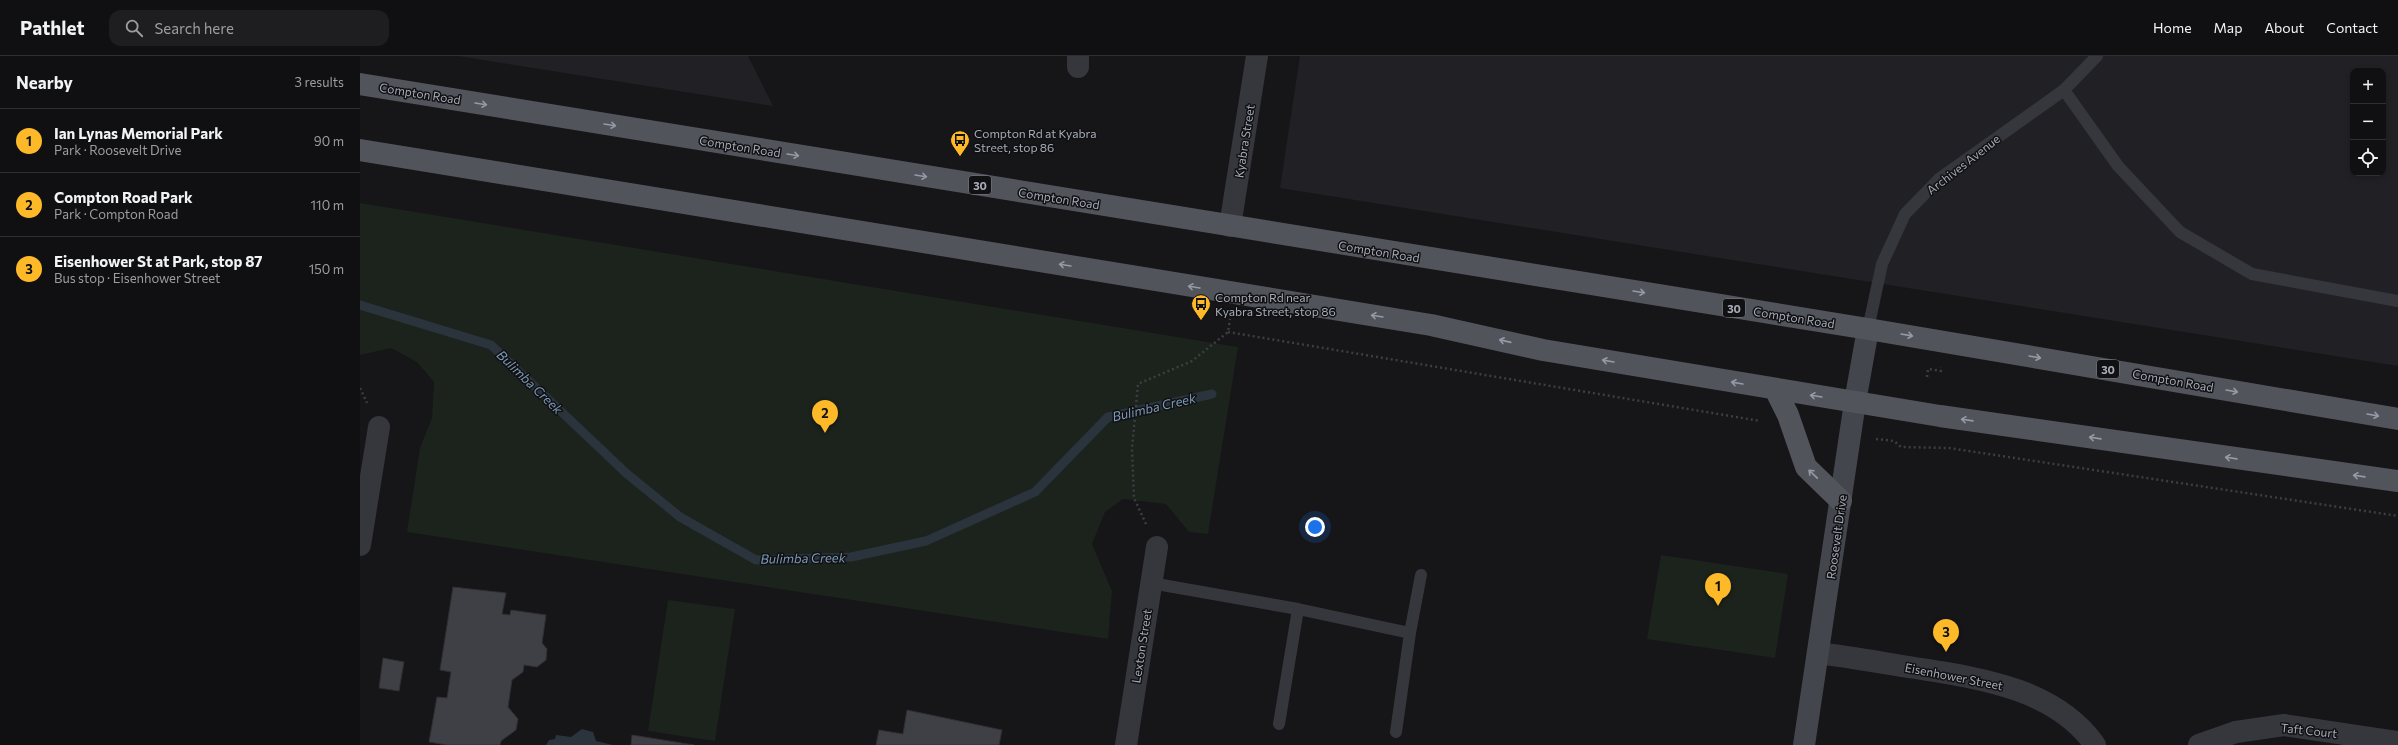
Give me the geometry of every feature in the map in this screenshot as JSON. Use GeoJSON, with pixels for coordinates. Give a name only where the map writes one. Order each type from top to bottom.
{"type":"FeatureCollection","features":[{"type":"Feature","properties":{"kind":"main road","name":"Compton Road"},"geometry":{"type":"LineString","coordinates":[[360,84],[1868,329],[2398,419]]}},
{"type":"Feature","properties":{"kind":"main road"},"geometry":{"type":"LineString","coordinates":[[360,150],[1431,325],[1543,350],[1855,402],[2398,481]]}},
{"type":"Feature","properties":{"kind":"main road"},"geometry":{"type":"LineString","coordinates":[[1775,389],[1788,415],[1806,467],[1841,501]]}},
{"type":"Feature","properties":{"kind":"street","name":"Kyabra Street"},"geometry":{"type":"LineString","coordinates":[[1230,226],[1257,56]]}},
{"type":"Feature","properties":{"kind":"street","name":"Roosevelt Drive"},"geometry":{"type":"LineString","coordinates":[[1804,745],[1855,402],[1868,329]]}},
{"type":"Feature","properties":{"kind":"street"},"geometry":{"type":"LineString","coordinates":[[360,545],[379,427]]}},
{"type":"Feature","properties":{"kind":"street","name":"Lexton Street"},"geometry":{"type":"LineString","coordinates":[[1126,745],[1157,547]]}},
{"type":"Feature","properties":{"kind":"street","name":"Eisenhower Street"},"geometry":{"type":"LineString","coordinates":[[1818,653],[1968,676],[2010,687],[2045,703],[2062,714],[2095,745]]}},
{"type":"Feature","properties":{"kind":"street","name":"Taft Court"},"geometry":{"type":"LineString","coordinates":[[2199,745],[2236,732],[2284,725],[2398,742]]}},
{"type":"Feature","properties":{"kind":"lane","name":"Archives Avenue"},"geometry":{"type":"LineString","coordinates":[[1868,329],[1882,264],[1906,214],[1939,179],[2064,90],[2097,56]]}},
{"type":"Feature","properties":{"kind":"lane"},"geometry":{"type":"LineString","coordinates":[[2064,90],[2118,166],[2180,232],[2252,274],[2398,301]]}},
{"type":"Feature","properties":{"kind":"lane"},"geometry":{"type":"LineString","coordinates":[[1396,732],[1410,633],[1421,575]]}},
{"type":"Feature","properties":{"kind":"lane"},"geometry":{"type":"LineString","coordinates":[[1151,583],[1298,609],[1410,633]]}},
{"type":"Feature","properties":{"kind":"lane"},"geometry":{"type":"LineString","coordinates":[[1279,724],[1298,609]]}},
{"type":"Feature","properties":{"kind":"path"},"geometry":{"type":"LineString","coordinates":[[1157,547],[1134,498],[1132,449],[1138,384],[1192,361],[1228,332],[1236,294]]}},
{"type":"Feature","properties":{"kind":"path"},"geometry":{"type":"LineString","coordinates":[[1228,332],[1758,420],[1764,424]]}},
{"type":"Feature","properties":{"kind":"path"},"geometry":{"type":"LineString","coordinates":[[1927,377],[1928,370],[1941,371],[1941,365]]}},
{"type":"Feature","properties":{"kind":"path"},"geometry":{"type":"LineString","coordinates":[[1894,440],[1901,447],[1949,448],[2398,516]]}},
{"type":"Feature","properties":{"kind":"shaded area"},"geometry":{"type":"Polygon","coordinates":[[[458,56],[748,56],[773,106],[458,56]]]}},
{"type":"Feature","properties":{"kind":"shaded area"},"geometry":{"type":"Polygon","coordinates":[[[1300,56],[2398,56],[2398,366],[1280,188],[1300,56]]]}},
{"type":"Feature","properties":{"kind":"shaded area"},"geometry":{"type":"Polygon","coordinates":[[[360,203],[1238,347],[1208,534],[1189,532],[1166,504],[1123,499],[1105,512],[1092,544],[1112,591],[1108,639],[407,532],[420,448],[432,418],[434,382],[417,362],[391,348],[360,355],[360,203]]]}},
{"type":"Feature","properties":{"kind":"shaded area"},"geometry":{"type":"Polygon","coordinates":[[[1661,555],[1788,574],[1775,658],[1647,639],[1661,555]]]}},
{"type":"Feature","properties":{"kind":"shaded area"},"geometry":{"type":"Polygon","coordinates":[[[668,600],[735,609],[715,741],[648,731],[668,600]]]}},
{"type":"Feature","properties":{"kind":"shaded area"},"geometry":{"type":"Polygon","coordinates":[[[582,729],[593,732],[596,741],[613,745],[546,745],[549,740],[555,739],[556,735],[571,737],[582,729]]]}},
{"type":"Feature","properties":{"kind":"building"},"geometry":{"type":"Polygon","coordinates":[[[453,587],[506,593],[502,614],[510,615],[511,610],[546,615],[542,643],[547,649],[546,660],[537,667],[524,665],[523,672],[512,680],[508,707],[518,719],[516,730],[501,741],[500,745],[447,745],[429,742],[437,697],[447,698],[451,672],[440,670],[453,587]]]}},
{"type":"Feature","properties":{"kind":"building"},"geometry":{"type":"Polygon","coordinates":[[[383,658],[404,662],[399,691],[379,688],[383,658]]]}},
{"type":"Feature","properties":{"kind":"building"},"geometry":{"type":"Polygon","coordinates":[[[907,710],[1002,730],[999,745],[876,745],[879,730],[903,734],[907,710]]]}},
{"type":"Feature","properties":{"kind":"building"},"geometry":{"type":"Polygon","coordinates":[[[632,735],[694,745],[631,745],[632,735]]]}},
{"type":"Feature","properties":{"kind":"waterway","name":"Bulimba Creek"},"geometry":{"type":"LineString","coordinates":[[360,305],[491,345],[626,473],[680,517],[756,560],[851,557],[926,541],[1035,492],[1108,417],[1212,394]]}},
{"type":"Feature","properties":{"kind":"place","name":"Compton Rd at Kyabra Street, stop 86"},"geometry":{"type":"Point","coordinates":[960,157]}},
{"type":"Feature","properties":{"kind":"place","name":"Compton Rd near Kyabra Street, stop 86"},"geometry":{"type":"Point","coordinates":[1201,321]}},
{"type":"Feature","properties":{"kind":"place","name":"Compton Road Park"},"geometry":{"type":"Point","coordinates":[825,433]}},
{"type":"Feature","properties":{"kind":"place","name":"Ian Lynas Memorial Park"},"geometry":{"type":"Point","coordinates":[1718,606]}},
{"type":"Feature","properties":{"kind":"place","name":"Eisenhower St at Park, stop 87"},"geometry":{"type":"Point","coordinates":[1946,652]}}]}
